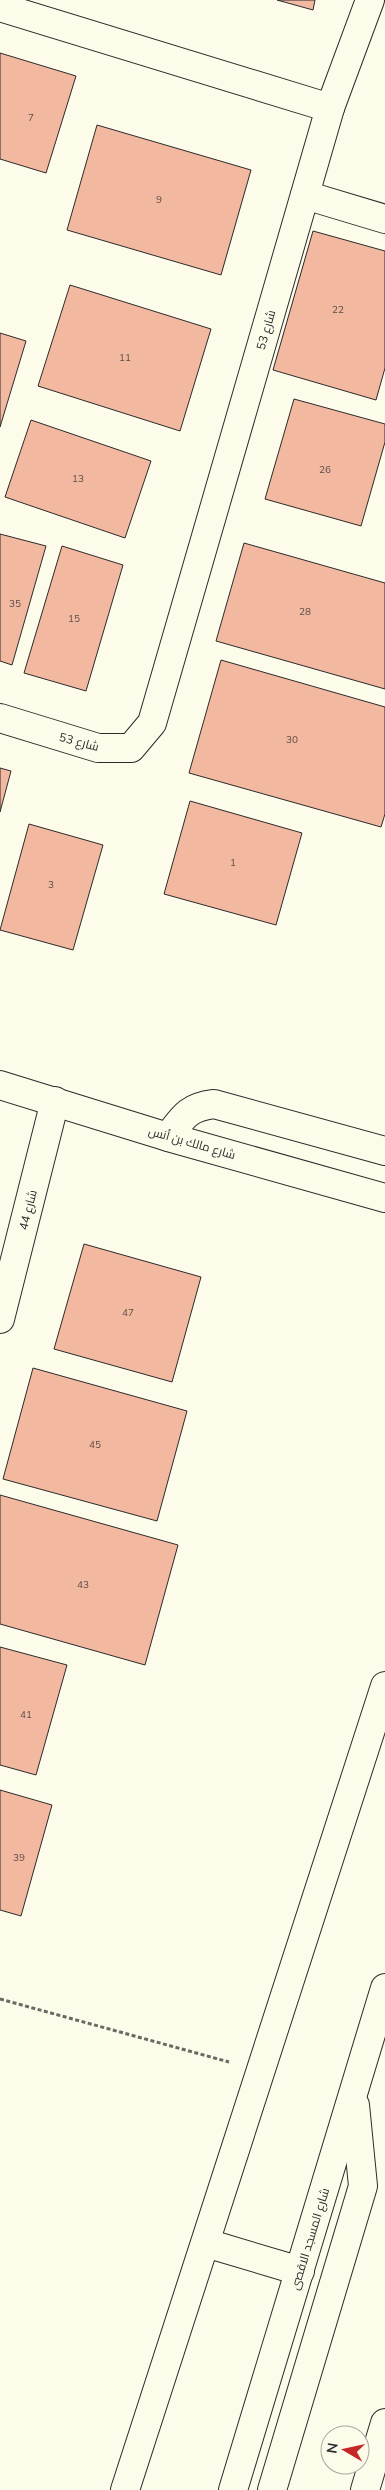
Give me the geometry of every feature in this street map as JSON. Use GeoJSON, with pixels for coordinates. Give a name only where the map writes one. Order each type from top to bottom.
{"type":"FeatureCollection","features":[{"type":"Feature","properties":{"kind":"street","name":"شارع 53"},"geometry":{"type":"LineString","coordinates":[[0,718],[98,748],[131,748],[152,723],[330,108],[370,0]]}},
{"type":"Feature","properties":{"kind":"street"},"geometry":{"type":"LineString","coordinates":[[0,7],[330,108]]}},
{"type":"Feature","properties":{"kind":"street"},"geometry":{"type":"LineString","coordinates":[[305,195],[385,219]]}},
{"type":"Feature","properties":{"kind":"street","name":"شارع مالك بن أنس"},"geometry":{"type":"LineString","coordinates":[[0,1085],[168,1137],[385,1198]]}},
{"type":"Feature","properties":{"kind":"street","name":"شارع 44"},"geometry":{"type":"LineString","coordinates":[[0,1319],[55,1101]]}},
{"type":"Feature","properties":{"kind":"street"},"geometry":{"type":"LineString","coordinates":[[168,1137],[187,1112],[200,1106],[214,1104],[385,1151]]}},
{"type":"Feature","properties":{"kind":"street"},"geometry":{"type":"LineString","coordinates":[[124,2490],[206,2243],[385,1686]]}},
{"type":"Feature","properties":{"kind":"street","name":"شارع المسجد الاقصى"},"geometry":{"type":"LineString","coordinates":[[234,2490],[385,1988]]}},
{"type":"Feature","properties":{"kind":"street"},"geometry":{"type":"LineString","coordinates":[[272,2490],[363,2186],[354,2091]]}},
{"type":"Feature","properties":{"kind":"street"},"geometry":{"type":"LineString","coordinates":[[206,2243],[300,2271]]}},
{"type":"Feature","properties":{"kind":"street"},"geometry":{"type":"LineString","coordinates":[[365,2490],[385,2423]]}},
{"type":"Feature","properties":{"kind":"path"},"geometry":{"type":"LineString","coordinates":[[0,1999],[262,2070]]}},
{"type":"Feature","properties":{"kind":"building"},"geometry":{"type":"Polygon","coordinates":[[[277,0],[315,0],[313,10],[277,0]]]}},
{"type":"Feature","properties":{"kind":"building"},"geometry":{"type":"Polygon","coordinates":[[[0,53],[76,76],[46,173],[0,159],[0,53]]]}},
{"type":"Feature","properties":{"kind":"building"},"geometry":{"type":"Polygon","coordinates":[[[97,125],[251,170],[221,275],[67,230],[97,125]]]}},
{"type":"Feature","properties":{"kind":"building"},"geometry":{"type":"Polygon","coordinates":[[[313,231],[385,251],[385,368],[376,400],[273,370],[313,231]]]}},
{"type":"Feature","properties":{"kind":"building"},"geometry":{"type":"Polygon","coordinates":[[[70,285],[211,329],[180,431],[38,386],[70,285]]]}},
{"type":"Feature","properties":{"kind":"building"},"geometry":{"type":"Polygon","coordinates":[[[0,333],[26,341],[0,427],[0,333]]]}},
{"type":"Feature","properties":{"kind":"building"},"geometry":{"type":"Polygon","coordinates":[[[294,399],[385,424],[385,442],[361,526],[265,499],[294,399]]]}},
{"type":"Feature","properties":{"kind":"building"},"geometry":{"type":"Polygon","coordinates":[[[31,420],[151,461],[125,538],[5,497],[31,420]]]}},
{"type":"Feature","properties":{"kind":"building"},"geometry":{"type":"Polygon","coordinates":[[[0,534],[46,546],[12,665],[0,661],[0,534]]]}},
{"type":"Feature","properties":{"kind":"building"},"geometry":{"type":"Polygon","coordinates":[[[244,543],[385,583],[385,689],[216,641],[244,543]]]}},
{"type":"Feature","properties":{"kind":"building"},"geometry":{"type":"Polygon","coordinates":[[[62,546],[123,565],[86,691],[24,673],[62,546]]]}},
{"type":"Feature","properties":{"kind":"building"},"geometry":{"type":"Polygon","coordinates":[[[221,660],[385,707],[385,814],[381,827],[189,773],[221,660]]]}},
{"type":"Feature","properties":{"kind":"building"},"geometry":{"type":"Polygon","coordinates":[[[0,768],[11,771],[0,812],[0,768]]]}},
{"type":"Feature","properties":{"kind":"building"},"geometry":{"type":"Polygon","coordinates":[[[190,801],[302,833],[276,925],[164,894],[190,801]]]}},
{"type":"Feature","properties":{"kind":"building"},"geometry":{"type":"Polygon","coordinates":[[[29,824],[103,845],[73,950],[0,930],[29,824]]]}},
{"type":"Feature","properties":{"kind":"building"},"geometry":{"type":"Polygon","coordinates":[[[84,1244],[201,1277],[172,1382],[54,1349],[84,1244]]]}},
{"type":"Feature","properties":{"kind":"building"},"geometry":{"type":"Polygon","coordinates":[[[33,1368],[187,1411],[157,1521],[3,1479],[33,1368]]]}},
{"type":"Feature","properties":{"kind":"building"},"geometry":{"type":"Polygon","coordinates":[[[0,1495],[178,1545],[145,1665],[0,1624],[0,1495]]]}},
{"type":"Feature","properties":{"kind":"building"},"geometry":{"type":"Polygon","coordinates":[[[0,1647],[67,1665],[36,1775],[0,1765],[0,1647]]]}},
{"type":"Feature","properties":{"kind":"building"},"geometry":{"type":"Polygon","coordinates":[[[0,1790],[52,1805],[21,1916],[0,1910],[0,1790]]]}}]}
